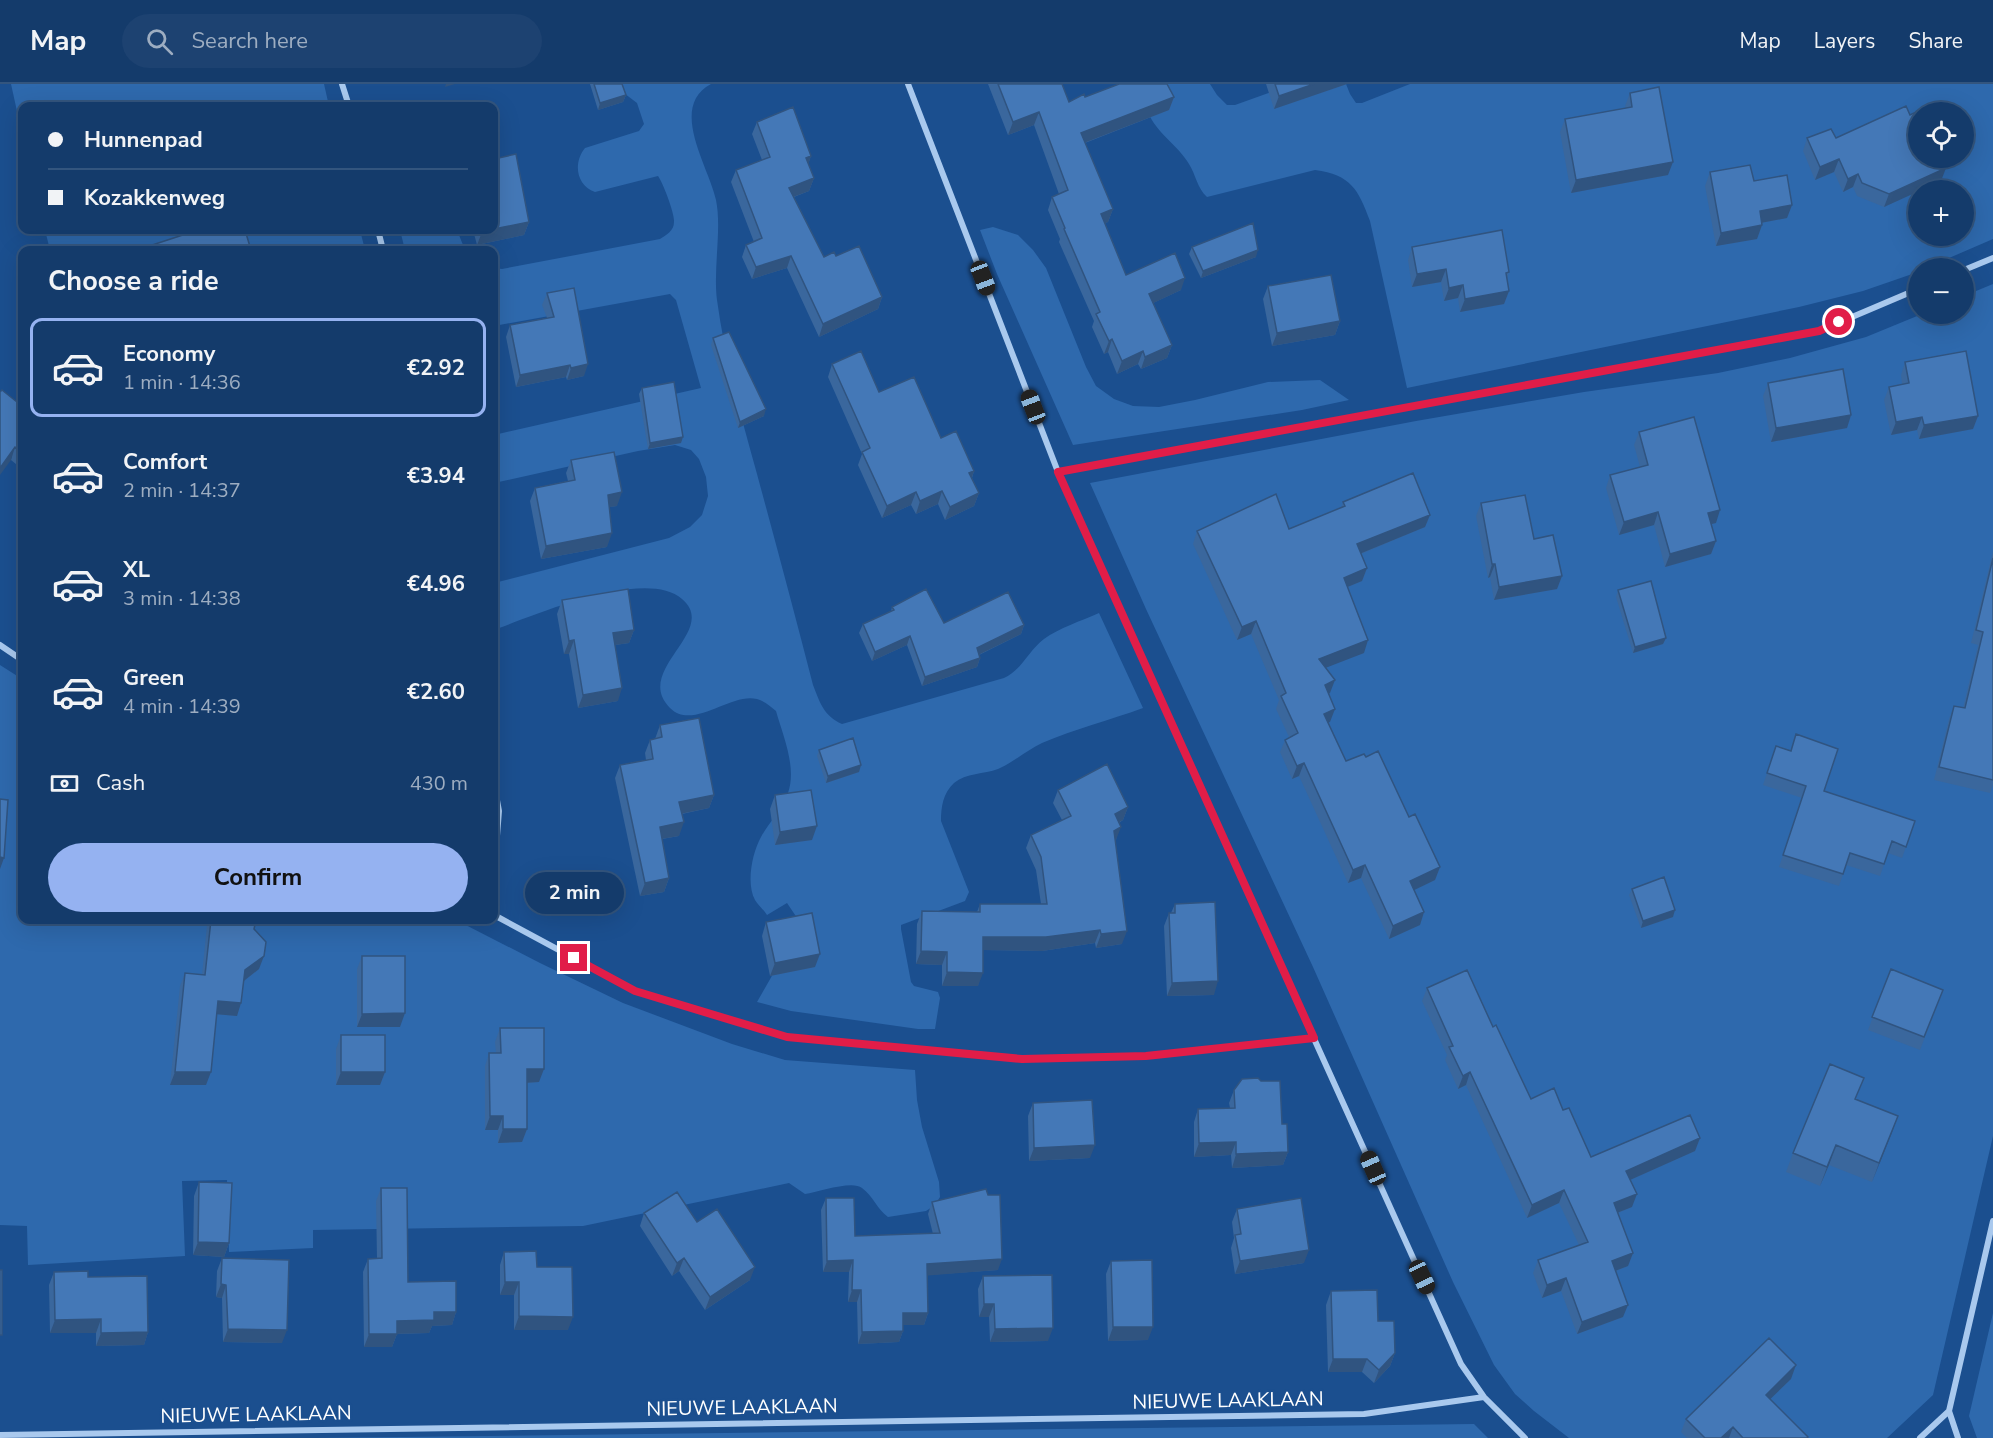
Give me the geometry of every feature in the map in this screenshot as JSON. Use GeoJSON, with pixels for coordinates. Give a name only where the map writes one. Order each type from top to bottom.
{"type":"FeatureCollection","features":[{"type":"Feature","properties":{"kind":"street"},"geometry":{"type":"LineString","coordinates":[[342,84],[347,102]]}},
{"type":"Feature","properties":{"kind":"street"},"geometry":{"type":"LineString","coordinates":[[908,84],[1058,472],[1461,1364],[1484,1397],[1525,1438]]}},
{"type":"Feature","properties":{"kind":"street"},"geometry":{"type":"LineString","coordinates":[[1974,266],[1993,258]]}},
{"type":"Feature","properties":{"kind":"street"},"geometry":{"type":"LineString","coordinates":[[1058,472],[1819,331],[1908,293]]}},
{"type":"Feature","properties":{"kind":"street"},"geometry":{"type":"LineString","coordinates":[[0,645],[18,657]]}},
{"type":"Feature","properties":{"kind":"street"},"geometry":{"type":"LineString","coordinates":[[498,806],[498,823]]}},
{"type":"Feature","properties":{"kind":"street"},"geometry":{"type":"LineString","coordinates":[[498,917],[635,991],[787,1037],[1022,1059],[1146,1056],[1314,1038]]}},
{"type":"Feature","properties":{"kind":"street"},"geometry":{"type":"LineString","coordinates":[[1958,1438],[1949,1411],[1993,1221]]}},
{"type":"Feature","properties":{"kind":"street","name":"NIEUWE LAAKLAAN"},"geometry":{"type":"LineString","coordinates":[[0,1435],[1364,1414],[1484,1397]]}},
{"type":"Feature","properties":{"kind":"street"},"geometry":{"type":"LineString","coordinates":[[1920,1438],[1949,1411]]}},
{"type":"Feature","properties":{"kind":"shaded area"},"geometry":{"type":"Polygon","coordinates":[[[11,84],[324,84],[328,102],[18,102],[18,116],[11,84]]]}},
{"type":"Feature","properties":{"kind":"shaded area"},"geometry":{"type":"Polygon","coordinates":[[[612,84],[711,84],[699,94],[693,107],[692,122],[718,211],[716,288],[724,344],[739,409],[813,685],[827,713],[842,724],[1004,678],[1010,675],[1044,639],[1063,628],[1099,613],[1143,708],[1042,743],[998,769],[970,775],[959,780],[947,791],[942,805],[941,821],[969,892],[965,901],[901,925],[911,982],[914,986],[938,992],[940,998],[935,1029],[918,1029],[791,1011],[757,1002],[773,974],[814,943],[787,903],[767,915],[755,900],[751,886],[751,868],[758,844],[788,793],[790,762],[776,711],[760,700],[747,698],[690,715],[679,714],[670,708],[661,694],[661,679],[691,624],[691,611],[682,599],[665,591],[642,588],[617,591],[589,597],[498,629],[498,582],[669,538],[690,527],[702,515],[708,496],[706,477],[699,459],[691,450],[675,445],[498,482],[498,434],[701,388],[676,300],[670,294],[498,325],[498,268],[660,239],[673,228],[673,212],[658,176],[595,192],[584,184],[578,173],[579,160],[585,148],[639,131],[644,124],[637,103],[612,84]]]}},
{"type":"Feature","properties":{"kind":"shaded area"},"geometry":{"type":"Polygon","coordinates":[[[1145,84],[1210,84],[1227,105],[1235,105],[1274,91],[1277,84],[1346,84],[1356,103],[1362,103],[1410,84],[1993,84],[1993,239],[1949,258],[1908,258],[1908,275],[1863,291],[1799,307],[1407,388],[1370,221],[1352,185],[1337,176],[1315,170],[1207,197],[1184,157],[1152,119],[1146,102],[1145,84]]]}},
{"type":"Feature","properties":{"kind":"shaded area"},"geometry":{"type":"Polygon","coordinates":[[[993,227],[1018,235],[1046,268],[1086,367],[1096,386],[1114,399],[1133,406],[1159,407],[1268,382],[1320,380],[1349,400],[1302,410],[1073,445],[997,274],[980,230],[993,227]]]}},
{"type":"Feature","properties":{"kind":"shaded area"},"geometry":{"type":"Polygon","coordinates":[[[46,234],[361,234],[364,246],[49,246],[46,234]]]}},
{"type":"Feature","properties":{"kind":"shaded area"},"geometry":{"type":"Polygon","coordinates":[[[401,234],[459,234],[463,246],[404,246],[401,234]]]}},
{"type":"Feature","properties":{"kind":"shaded area"},"geometry":{"type":"Polygon","coordinates":[[[1993,284],[1993,1136],[1933,1395],[1887,1438],[1569,1438],[1515,1394],[1494,1365],[1453,1282],[1313,967],[1146,609],[1090,483],[1416,421],[1584,392],[1718,373],[1790,358],[1866,337],[1908,320],[1908,324],[1974,324],[1974,292],[1993,284]]]}},
{"type":"Feature","properties":{"kind":"shaded area"},"geometry":{"type":"Polygon","coordinates":[[[0,665],[18,676],[18,924],[464,924],[623,1003],[732,1044],[785,1060],[915,1070],[922,1127],[939,1182],[940,1197],[935,1205],[926,1211],[888,1217],[866,1191],[857,1186],[843,1186],[805,1194],[789,1183],[583,1226],[313,1230],[313,1248],[229,1252],[227,1180],[182,1181],[185,1256],[28,1265],[27,1226],[0,1225],[0,665]]]}},
{"type":"Feature","properties":{"kind":"shaded area"},"geometry":{"type":"Polygon","coordinates":[[[1993,1313],[1993,1438],[1977,1438],[1969,1416],[1993,1313]]]}},
{"type":"Feature","properties":{"kind":"shaded area"},"geometry":{"type":"Polygon","coordinates":[[[1474,1424],[1488,1438],[314,1438],[1474,1424]]]}},
{"type":"Feature","properties":{"kind":"building"},"geometry":{"type":"Polygon","coordinates":[[[594,84],[622,84],[626,95],[600,103],[594,84]]]}},
{"type":"Feature","properties":{"kind":"building"},"geometry":{"type":"Polygon","coordinates":[[[998,84],[1062,84],[1069,102],[1084,94],[1085,97],[1119,84],[1167,84],[1174,97],[1081,133],[1113,209],[1101,214],[1126,275],[1175,253],[1185,278],[1149,294],[1172,345],[1145,357],[1143,351],[1122,361],[1112,339],[1109,341],[1096,314],[1100,312],[1052,197],[1068,190],[1039,112],[1013,122],[998,84]]]}},
{"type":"Feature","properties":{"kind":"building"},"geometry":{"type":"Polygon","coordinates":[[[1275,84],[1314,84],[1279,96],[1275,84]]]}},
{"type":"Feature","properties":{"kind":"building"},"geometry":{"type":"Polygon","coordinates":[[[1659,87],[1673,162],[1576,180],[1565,119],[1632,107],[1630,93],[1659,87]]]}},
{"type":"Feature","properties":{"kind":"building"},"geometry":{"type":"Polygon","coordinates":[[[1906,106],[1908,110],[1908,168],[1946,168],[1920,180],[1908,180],[1908,185],[1889,194],[1862,183],[1858,174],[1848,179],[1839,159],[1820,167],[1807,138],[1831,129],[1836,138],[1906,106]]]}},
{"type":"Feature","properties":{"kind":"building"},"geometry":{"type":"Polygon","coordinates":[[[793,107],[811,156],[806,158],[814,178],[789,188],[824,257],[834,252],[836,256],[859,246],[882,297],[823,324],[791,256],[756,267],[746,245],[762,238],[736,170],[770,157],[757,122],[793,107]]]}},
{"type":"Feature","properties":{"kind":"building"},"geometry":{"type":"Polygon","coordinates":[[[516,154],[529,222],[498,228],[498,158],[516,154]]]}},
{"type":"Feature","properties":{"kind":"building"},"geometry":{"type":"Polygon","coordinates":[[[1750,165],[1754,181],[1787,175],[1792,205],[1760,211],[1762,225],[1721,233],[1710,172],[1750,165]]]}},
{"type":"Feature","properties":{"kind":"building"},"geometry":{"type":"Polygon","coordinates":[[[1253,223],[1258,250],[1203,271],[1192,247],[1253,223]]]}},
{"type":"Feature","properties":{"kind":"building"},"geometry":{"type":"Polygon","coordinates":[[[1502,230],[1509,272],[1506,273],[1509,291],[1465,299],[1463,285],[1449,288],[1446,269],[1417,274],[1412,247],[1502,230]]]}},
{"type":"Feature","properties":{"kind":"building"},"geometry":{"type":"Polygon","coordinates":[[[186,234],[246,234],[250,246],[149,246],[186,234]]]}},
{"type":"Feature","properties":{"kind":"building"},"geometry":{"type":"Polygon","coordinates":[[[1331,275],[1340,321],[1277,333],[1268,286],[1331,275]]]}},
{"type":"Feature","properties":{"kind":"building"},"geometry":{"type":"Polygon","coordinates":[[[574,288],[588,364],[571,368],[570,365],[520,375],[510,325],[554,317],[547,293],[574,288]]]}},
{"type":"Feature","properties":{"kind":"building"},"geometry":{"type":"Polygon","coordinates":[[[729,332],[766,409],[740,422],[713,338],[729,332]]]}},
{"type":"Feature","properties":{"kind":"building"},"geometry":{"type":"Polygon","coordinates":[[[861,351],[879,392],[914,377],[941,438],[956,431],[974,471],[969,473],[979,493],[950,507],[942,491],[920,501],[916,492],[887,506],[862,452],[870,448],[832,364],[861,351]]]}},
{"type":"Feature","properties":{"kind":"building"},"geometry":{"type":"Polygon","coordinates":[[[1966,351],[1978,416],[1924,425],[1922,417],[1896,422],[1889,387],[1909,383],[1905,362],[1966,351]]]}},
{"type":"Feature","properties":{"kind":"building"},"geometry":{"type":"Polygon","coordinates":[[[1843,369],[1851,415],[1776,428],[1768,383],[1843,369]]]}},
{"type":"Feature","properties":{"kind":"building"},"geometry":{"type":"Polygon","coordinates":[[[674,382],[683,437],[650,443],[642,388],[674,382]]]}},
{"type":"Feature","properties":{"kind":"building"},"geometry":{"type":"Polygon","coordinates":[[[2,390],[18,403],[18,449],[15,447],[0,468],[0,392],[2,390]]]}},
{"type":"Feature","properties":{"kind":"building"},"geometry":{"type":"Polygon","coordinates":[[[1694,417],[1720,510],[1708,513],[1716,541],[1670,554],[1658,512],[1624,522],[1610,475],[1648,465],[1639,432],[1694,417]]]}},
{"type":"Feature","properties":{"kind":"building"},"geometry":{"type":"Polygon","coordinates":[[[614,452],[622,492],[608,495],[612,533],[546,546],[535,488],[575,480],[571,460],[614,452]]]}},
{"type":"Feature","properties":{"kind":"building"},"geometry":{"type":"Polygon","coordinates":[[[1413,473],[1430,515],[1357,544],[1367,568],[1344,578],[1368,640],[1319,659],[1335,680],[1325,685],[1335,709],[1324,714],[1346,761],[1364,754],[1366,757],[1378,751],[1409,817],[1415,814],[1440,867],[1410,881],[1424,912],[1393,926],[1365,865],[1353,870],[1304,763],[1297,766],[1285,740],[1298,733],[1281,696],[1286,693],[1256,621],[1242,627],[1197,531],[1276,494],[1289,529],[1345,506],[1343,502],[1413,473]]]}},
{"type":"Feature","properties":{"kind":"building"},"geometry":{"type":"Polygon","coordinates":[[[1525,495],[1534,539],[1553,535],[1562,576],[1499,587],[1495,564],[1492,564],[1481,503],[1525,495]]]}},
{"type":"Feature","properties":{"kind":"building"},"geometry":{"type":"Polygon","coordinates":[[[1993,558],[1993,780],[1939,767],[1954,706],[1965,708],[1983,632],[1976,630],[1993,558]]]}},
{"type":"Feature","properties":{"kind":"building"},"geometry":{"type":"Polygon","coordinates":[[[1651,581],[1666,638],[1635,647],[1618,590],[1651,581]]]}},
{"type":"Feature","properties":{"kind":"building"},"geometry":{"type":"Polygon","coordinates":[[[628,589],[634,630],[613,633],[622,688],[583,695],[574,640],[569,641],[562,600],[628,589]]]}},
{"type":"Feature","properties":{"kind":"building"},"geometry":{"type":"Polygon","coordinates":[[[926,589],[944,623],[1008,592],[1024,625],[977,648],[980,658],[925,677],[910,636],[875,652],[863,624],[894,610],[892,607],[926,589]]]}},
{"type":"Feature","properties":{"kind":"building"},"geometry":{"type":"Polygon","coordinates":[[[699,718],[714,795],[679,802],[684,822],[660,827],[669,878],[645,883],[620,765],[653,759],[650,740],[662,737],[660,725],[699,718]]]}},
{"type":"Feature","properties":{"kind":"building"},"geometry":{"type":"Polygon","coordinates":[[[1796,734],[1838,749],[1824,791],[1915,821],[1906,847],[1892,841],[1884,864],[1850,853],[1843,874],[1783,855],[1806,786],[1767,773],[1776,746],[1791,751],[1796,734]]]}},
{"type":"Feature","properties":{"kind":"building"},"geometry":{"type":"Polygon","coordinates":[[[853,738],[861,765],[828,776],[819,750],[853,738]]]}},
{"type":"Feature","properties":{"kind":"building"},"geometry":{"type":"Polygon","coordinates":[[[1107,764],[1128,807],[1115,814],[1121,827],[1114,831],[1127,931],[1101,934],[1100,930],[1046,937],[983,937],[983,973],[947,972],[947,952],[921,951],[922,911],[980,912],[980,904],[1047,904],[1041,857],[1031,835],[1071,816],[1058,790],[1107,764]]]}},
{"type":"Feature","properties":{"kind":"building"},"geometry":{"type":"Polygon","coordinates":[[[811,790],[817,826],[780,832],[775,795],[811,790]]]}},
{"type":"Feature","properties":{"kind":"building"},"geometry":{"type":"Polygon","coordinates":[[[0,799],[8,800],[4,858],[0,857],[0,799]]]}},
{"type":"Feature","properties":{"kind":"building"},"geometry":{"type":"Polygon","coordinates":[[[1664,877],[1675,910],[1643,921],[1632,889],[1664,877]]]}},
{"type":"Feature","properties":{"kind":"building"},"geometry":{"type":"Polygon","coordinates":[[[1215,902],[1218,981],[1172,983],[1169,913],[1175,913],[1175,904],[1215,902]]]}},
{"type":"Feature","properties":{"kind":"building"},"geometry":{"type":"Polygon","coordinates":[[[812,913],[820,954],[775,963],[766,922],[812,913]]]}},
{"type":"Feature","properties":{"kind":"building"},"geometry":{"type":"Polygon","coordinates":[[[211,924],[255,924],[254,929],[266,942],[264,956],[245,970],[241,1003],[218,1001],[211,1072],[175,1072],[185,973],[205,975],[211,924]]]}},
{"type":"Feature","properties":{"kind":"building"},"geometry":{"type":"Polygon","coordinates":[[[362,956],[405,956],[405,1013],[362,1014],[362,956]]]}},
{"type":"Feature","properties":{"kind":"building"},"geometry":{"type":"Polygon","coordinates":[[[1891,969],[1943,990],[1924,1037],[1872,1017],[1891,969]]]}},
{"type":"Feature","properties":{"kind":"building"},"geometry":{"type":"Polygon","coordinates":[[[1467,970],[1493,1027],[1496,1025],[1531,1099],[1554,1088],[1563,1110],[1569,1108],[1591,1157],[1690,1115],[1700,1138],[1626,1171],[1637,1194],[1614,1203],[1633,1253],[1612,1261],[1628,1305],[1582,1322],[1566,1278],[1547,1285],[1538,1260],[1588,1242],[1564,1190],[1532,1205],[1470,1072],[1463,1076],[1449,1047],[1453,1046],[1427,988],[1467,970]]]}},
{"type":"Feature","properties":{"kind":"building"},"geometry":{"type":"Polygon","coordinates":[[[500,1028],[544,1028],[544,1069],[527,1069],[527,1129],[503,1129],[503,1116],[490,1116],[489,1053],[501,1053],[500,1028]]]}},
{"type":"Feature","properties":{"kind":"building"},"geometry":{"type":"Polygon","coordinates":[[[341,1035],[385,1035],[385,1072],[341,1072],[341,1035]]]}},
{"type":"Feature","properties":{"kind":"building"},"geometry":{"type":"Polygon","coordinates":[[[1830,1064],[1864,1078],[1855,1099],[1898,1116],[1879,1163],[1836,1145],[1827,1167],[1793,1153],[1830,1064]]]}},
{"type":"Feature","properties":{"kind":"building"},"geometry":{"type":"Polygon","coordinates":[[[1258,1078],[1261,1081],[1280,1081],[1282,1124],[1287,1124],[1288,1152],[1236,1154],[1236,1142],[1199,1143],[1198,1109],[1235,1108],[1234,1090],[1242,1079],[1258,1078]]]}},
{"type":"Feature","properties":{"kind":"building"},"geometry":{"type":"Polygon","coordinates":[[[1092,1100],[1095,1145],[1034,1148],[1033,1103],[1092,1100]]]}},
{"type":"Feature","properties":{"kind":"building"},"geometry":{"type":"Polygon","coordinates":[[[199,1182],[232,1183],[229,1243],[198,1242],[199,1182]]]}},
{"type":"Feature","properties":{"kind":"building"},"geometry":{"type":"Polygon","coordinates":[[[381,1188],[407,1188],[408,1282],[456,1281],[456,1312],[434,1312],[434,1320],[397,1321],[397,1334],[369,1334],[368,1259],[382,1258],[381,1188]]]}},
{"type":"Feature","properties":{"kind":"building"},"geometry":{"type":"Polygon","coordinates":[[[986,1189],[988,1195],[1000,1195],[1002,1259],[927,1264],[928,1313],[903,1313],[903,1331],[862,1332],[861,1290],[852,1290],[853,1260],[827,1261],[826,1198],[854,1198],[855,1236],[940,1233],[932,1202],[986,1189]]]}},
{"type":"Feature","properties":{"kind":"building"},"geometry":{"type":"Polygon","coordinates":[[[677,1192],[697,1222],[717,1209],[755,1267],[710,1297],[684,1258],[677,1263],[644,1213],[677,1192]]]}},
{"type":"Feature","properties":{"kind":"building"},"geometry":{"type":"Polygon","coordinates":[[[1301,1198],[1309,1250],[1240,1261],[1235,1235],[1241,1234],[1237,1209],[1301,1198]]]}},
{"type":"Feature","properties":{"kind":"building"},"geometry":{"type":"Polygon","coordinates":[[[536,1251],[537,1267],[572,1267],[573,1317],[519,1316],[519,1282],[505,1282],[504,1252],[536,1251]]]}},
{"type":"Feature","properties":{"kind":"building"},"geometry":{"type":"Polygon","coordinates":[[[222,1258],[289,1260],[287,1330],[228,1329],[226,1285],[221,1284],[222,1258]]]}},
{"type":"Feature","properties":{"kind":"building"},"geometry":{"type":"Polygon","coordinates":[[[1152,1260],[1153,1327],[1113,1327],[1111,1261],[1152,1260]]]}},
{"type":"Feature","properties":{"kind":"building"},"geometry":{"type":"Polygon","coordinates":[[[0,1270],[2,1270],[2,1335],[0,1335],[0,1270]]]}},
{"type":"Feature","properties":{"kind":"building"},"geometry":{"type":"Polygon","coordinates":[[[88,1271],[88,1277],[147,1276],[148,1332],[101,1333],[101,1319],[55,1320],[54,1272],[88,1271]]]}},
{"type":"Feature","properties":{"kind":"building"},"geometry":{"type":"Polygon","coordinates":[[[1052,1275],[1053,1328],[995,1329],[994,1304],[984,1304],[983,1276],[1052,1275]]]}},
{"type":"Feature","properties":{"kind":"building"},"geometry":{"type":"Polygon","coordinates":[[[1377,1290],[1378,1321],[1394,1321],[1395,1353],[1379,1370],[1367,1359],[1333,1359],[1331,1291],[1377,1290]]]}},
{"type":"Feature","properties":{"kind":"building"},"geometry":{"type":"Polygon","coordinates":[[[1769,1338],[1796,1365],[1766,1395],[1808,1437],[1743,1438],[1733,1427],[1721,1438],[1705,1438],[1686,1419],[1769,1338]]]}},
{"type":"Feature","properties":{"kind":"route"},"geometry":{"type":"LineString","coordinates":[[574,958],[635,991],[787,1037],[1022,1059],[1146,1056],[1314,1038],[1058,472],[1819,331],[1839,322]]}}]}
